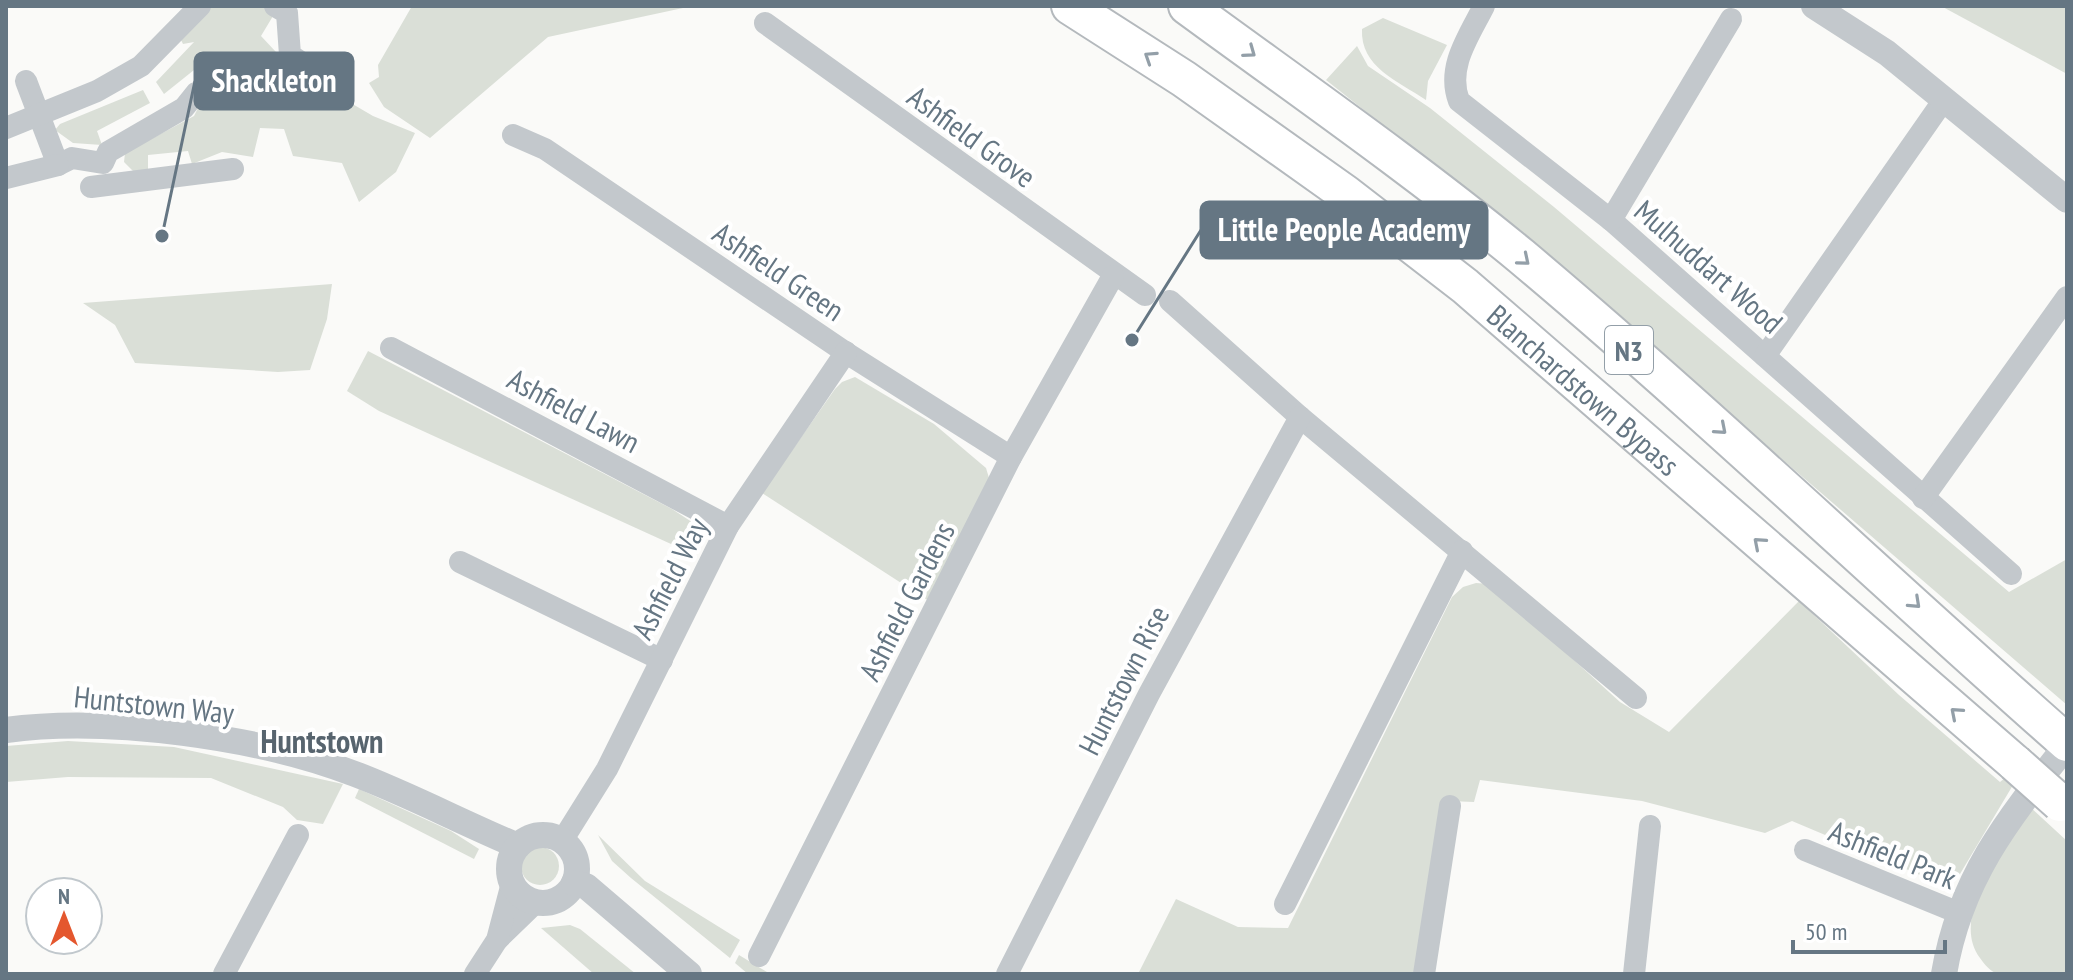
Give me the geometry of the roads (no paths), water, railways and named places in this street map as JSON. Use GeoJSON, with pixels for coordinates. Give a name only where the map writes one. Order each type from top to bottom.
{"type":"FeatureCollection","features":[{"type":"Feature","properties":{"kind":"highway","name":"Blanchardstown Bypass"},"geometry":{"type":"LineString","coordinates":[[1070,6],[1184,79],[1346,194],[1465,286],[2064,806]]}},
{"type":"Feature","properties":{"kind":"highway","name":"Blanchardstown Bypass"},"geometry":{"type":"LineString","coordinates":[[1187,6],[1357,130],[1519,255],[1789,488],[2060,738]]}},
{"type":"Feature","properties":{"kind":"street","name":"Mulhuddart Wood"},"geometry":{"type":"LineString","coordinates":[[1484,6],[1457,60],[1453,85],[1459,101],[1611,220],[2011,574]]}},
{"type":"Feature","properties":{"kind":"street"},"geometry":{"type":"LineString","coordinates":[[1814,6],[1887,53],[2067,200]]}},
{"type":"Feature","properties":{"kind":"street"},"geometry":{"type":"LineString","coordinates":[[284,8],[290,55],[329,81]]}},
{"type":"Feature","properties":{"kind":"street"},"geometry":{"type":"LineString","coordinates":[[6,128],[97,91],[141,66],[193,9]]}},
{"type":"Feature","properties":{"kind":"street"},"geometry":{"type":"LineString","coordinates":[[1611,220],[1731,19]]}},
{"type":"Feature","properties":{"kind":"street","name":"Ashfield Grove"},"geometry":{"type":"LineString","coordinates":[[765,23],[1113,276],[1145,295]]}},
{"type":"Feature","properties":{"kind":"street"},"geometry":{"type":"LineString","coordinates":[[26,81],[58,165]]}},
{"type":"Feature","properties":{"kind":"street"},"geometry":{"type":"LineString","coordinates":[[103,163],[108,152],[184,108],[196,93]]}},
{"type":"Feature","properties":{"kind":"street"},"geometry":{"type":"LineString","coordinates":[[1765,356],[1943,101]]}},
{"type":"Feature","properties":{"kind":"street","name":"Ashfield Green"},"geometry":{"type":"LineString","coordinates":[[513,135],[545,149],[846,352],[1011,457]]}},
{"type":"Feature","properties":{"kind":"street"},"geometry":{"type":"LineString","coordinates":[[6,178],[58,165],[72,158],[103,163],[121,184]]}},
{"type":"Feature","properties":{"kind":"street"},"geometry":{"type":"LineString","coordinates":[[91,187],[233,169]]}},
{"type":"Feature","properties":{"kind":"street","name":"Ashfield Gardens"},"geometry":{"type":"LineString","coordinates":[[759,956],[1011,457],[1113,276]]}},
{"type":"Feature","properties":{"kind":"street"},"geometry":{"type":"LineString","coordinates":[[1923,498],[2067,297]]}},
{"type":"Feature","properties":{"kind":"street"},"geometry":{"type":"LineString","coordinates":[[1170,301],[1300,417],[1636,698]]}},
{"type":"Feature","properties":{"kind":"street","name":"Ashfield Lawn"},"geometry":{"type":"LineString","coordinates":[[391,348],[728,526]]}},
{"type":"Feature","properties":{"kind":"street","name":"Ashfield Way"},"geometry":{"type":"LineString","coordinates":[[562,841],[597,786],[728,526],[846,352]]}},
{"type":"Feature","properties":{"kind":"street","name":"Huntstown Rise"},"geometry":{"type":"LineString","coordinates":[[1007,974],[1149,694],[1300,417]]}},
{"type":"Feature","properties":{"kind":"street"},"geometry":{"type":"LineString","coordinates":[[1285,904],[1314,866],[1462,551]]}},
{"type":"Feature","properties":{"kind":"street"},"geometry":{"type":"LineString","coordinates":[[460,562],[662,660]]}},
{"type":"Feature","properties":{"kind":"street","name":"Huntstown Way"},"geometry":{"type":"LineString","coordinates":[[6,730],[43,726],[120,729],[248,745],[354,773],[518,846]]}},
{"type":"Feature","properties":{"kind":"street"},"geometry":{"type":"LineString","coordinates":[[1944,974],[1959,913],[1986,854],[2060,738]]}},
{"type":"Feature","properties":{"kind":"street"},"geometry":{"type":"LineString","coordinates":[[1425,967],[1450,806]]}},
{"type":"Feature","properties":{"kind":"street"},"geometry":{"type":"LineString","coordinates":[[1634,974],[1650,826]]}},
{"type":"Feature","properties":{"kind":"street"},"geometry":{"type":"LineString","coordinates":[[224,974],[298,835]]}},
{"type":"Feature","properties":{"kind":"street"},"geometry":{"type":"LineString","coordinates":[[497,940],[512,883],[509,864],[518,846],[534,836],[562,841],[574,856],[574,883],[558,899],[536,902],[525,898],[512,883]]}},
{"type":"Feature","properties":{"kind":"street","name":"Ashfield Park"},"geometry":{"type":"LineString","coordinates":[[1805,850],[1959,913]]}},
{"type":"Feature","properties":{"kind":"street"},"geometry":{"type":"LineString","coordinates":[[574,883],[586,886],[689,974]]}},
{"type":"Feature","properties":{"kind":"street"},"geometry":{"type":"LineString","coordinates":[[475,974],[497,940],[536,902]]}},
{"type":"Feature","properties":{"kind":"place","name":"Shackleton"},"geometry":{"type":"Point","coordinates":[162,236]}},
{"type":"Feature","properties":{"kind":"place","name":"Little People Academy"},"geometry":{"type":"Point","coordinates":[1132,340]}},
{"type":"Feature","properties":{"kind":"district","name":"Huntstown"},"geometry":{"type":"Point","coordinates":[322,741]}}]}
